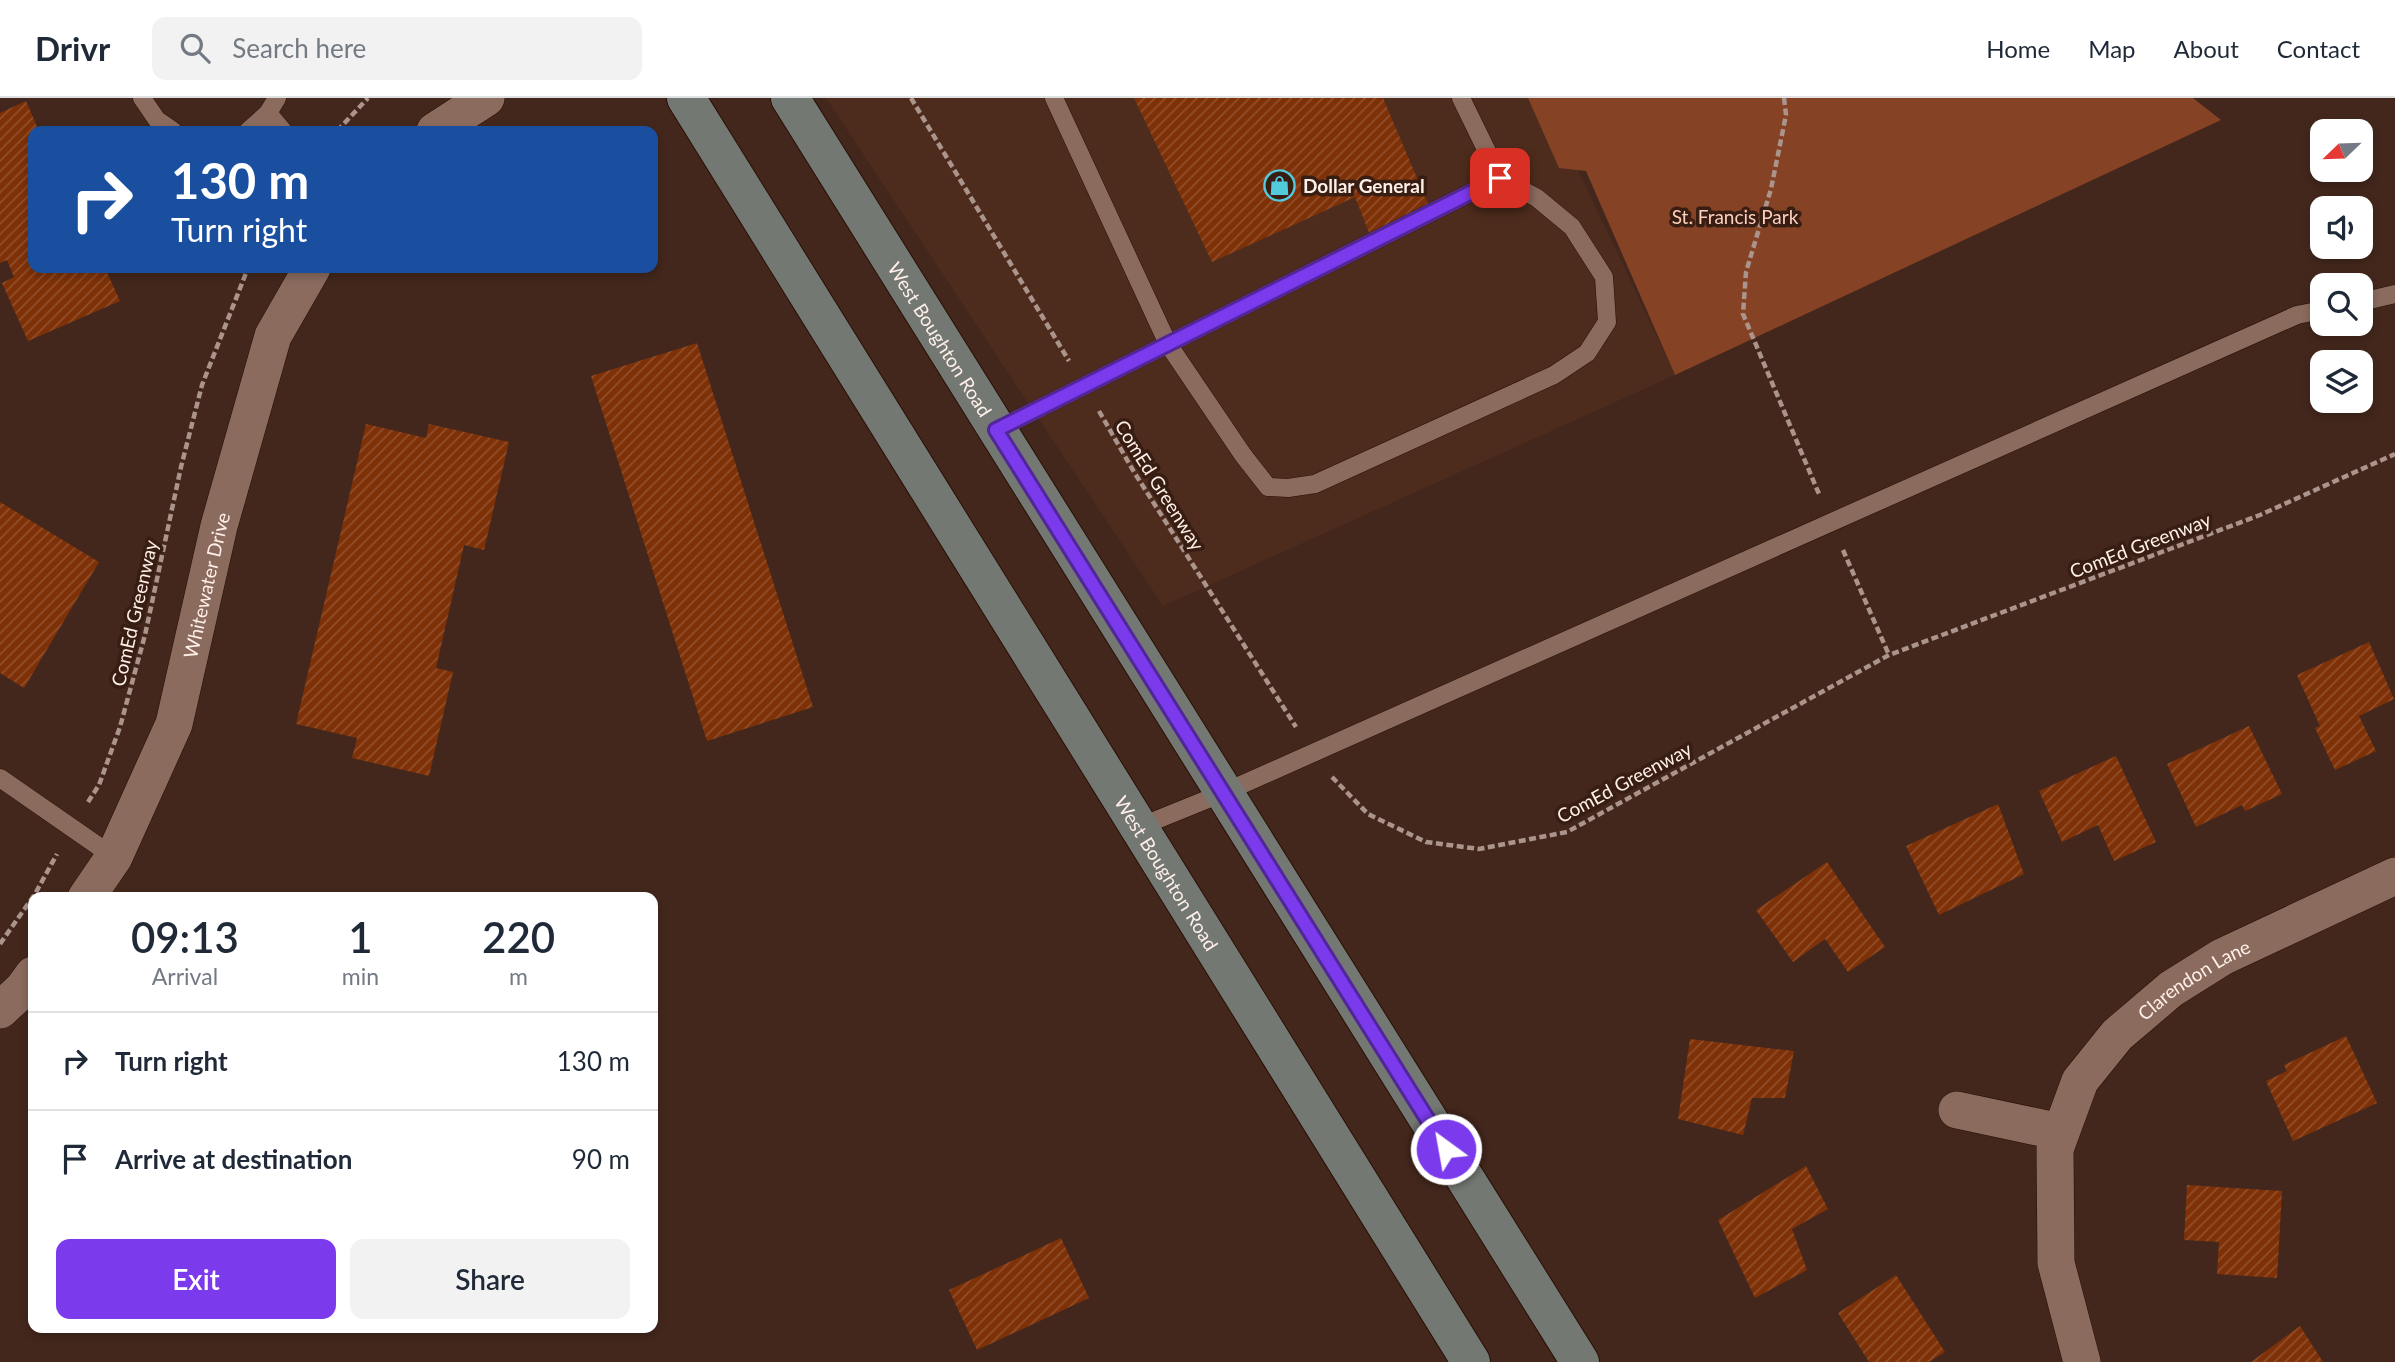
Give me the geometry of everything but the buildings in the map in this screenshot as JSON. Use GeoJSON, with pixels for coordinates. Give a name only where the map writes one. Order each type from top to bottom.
{"type":"FeatureCollection","features":[{"type":"Feature","properties":{"kind":"main road","name":"West Boughton Road"},"geometry":{"type":"LineString","coordinates":[[686,98],[1471,1362]]}},
{"type":"Feature","properties":{"kind":"main road","name":"West Boughton Road"},"geometry":{"type":"LineString","coordinates":[[790,98],[1580,1362]]}},
{"type":"Feature","properties":{"kind":"street"},"geometry":{"type":"LineString","coordinates":[[443,126],[486,98]]}},
{"type":"Feature","properties":{"kind":"street","name":"Whitewater Drive"},"geometry":{"type":"LineString","coordinates":[[90,892],[114,857],[174,724],[219,526],[273,336],[310,273]]}},
{"type":"Feature","properties":{"kind":"street","name":"Clarendon Lane"},"geometry":{"type":"LineString","coordinates":[[2058,1140],[2080,1081],[2117,1035],[2171,989],[2222,957],[2395,876]]}},
{"type":"Feature","properties":{"kind":"street"},"geometry":{"type":"LineString","coordinates":[[0,1010],[28,982]]}},
{"type":"Feature","properties":{"kind":"street"},"geometry":{"type":"LineString","coordinates":[[1957,1110],[2058,1140],[2056,1263],[2082,1362]]}},
{"type":"Feature","properties":{"kind":"lane"},"geometry":{"type":"LineString","coordinates":[[142,98],[157,120],[166,126]]}},
{"type":"Feature","properties":{"kind":"lane"},"geometry":{"type":"LineString","coordinates":[[1054,98],[1168,344],[1243,455],[1268,487],[1288,488],[1315,484],[1555,375],[1587,353],[1607,323],[1604,277],[1572,227],[1537,198],[1500,178],[1461,98]]}},
{"type":"Feature","properties":{"kind":"lane"},"geometry":{"type":"LineString","coordinates":[[253,126],[273,106],[281,126]]}},
{"type":"Feature","properties":{"kind":"lane"},"geometry":{"type":"LineString","coordinates":[[996,430],[1500,178]]}},
{"type":"Feature","properties":{"kind":"lane"},"geometry":{"type":"LineString","coordinates":[[2373,299],[2395,294]]}},
{"type":"Feature","properties":{"kind":"lane"},"geometry":{"type":"LineString","coordinates":[[1139,827],[1223,793],[2297,315],[2310,312]]}},
{"type":"Feature","properties":{"kind":"lane"},"geometry":{"type":"LineString","coordinates":[[0,778],[114,857]]}},
{"type":"Feature","properties":{"kind":"path"},"geometry":{"type":"LineString","coordinates":[[342,126],[368,98]]}},
{"type":"Feature","properties":{"kind":"path","name":"ComEd Greenway"},"geometry":{"type":"LineString","coordinates":[[911,98],[1134,472],[1311,752],[1367,814],[1426,842],[1479,849],[1567,832],[1889,655],[2260,515],[2395,454]]}},
{"type":"Feature","properties":{"kind":"path"},"geometry":{"type":"LineString","coordinates":[[1784,98],[1786,115],[1771,189],[1746,272],[1743,314],[1889,655]]}},
{"type":"Feature","properties":{"kind":"path","name":"ComEd Greenway"},"geometry":{"type":"LineString","coordinates":[[36,892],[99,785],[120,727],[145,635],[181,467],[202,385],[246,273]]}},
{"type":"Feature","properties":{"kind":"path","name":"ComEd Greenway"},"geometry":{"type":"LineString","coordinates":[[0,944],[28,904]]}},
{"type":"Feature","properties":{"kind":"shaded area"},"geometry":{"type":"Polygon","coordinates":[[[826,98],[1544,98],[1675,375],[1163,606],[826,98]]]}},
{"type":"Feature","properties":{"kind":"green space","name":"St. Francis Park"},"geometry":{"type":"Polygon","coordinates":[[[1528,98],[2193,98],[2221,120],[1675,375],[1586,171],[1559,168],[1528,98]]]}},
{"type":"Feature","properties":{"kind":"place","name":"Dollar General"},"geometry":{"type":"Point","coordinates":[1280,185]}},
{"type":"Feature","properties":{"kind":"route"},"geometry":{"type":"LineString","coordinates":[[1446,1149],[996,430],[1500,178]]}}]}
